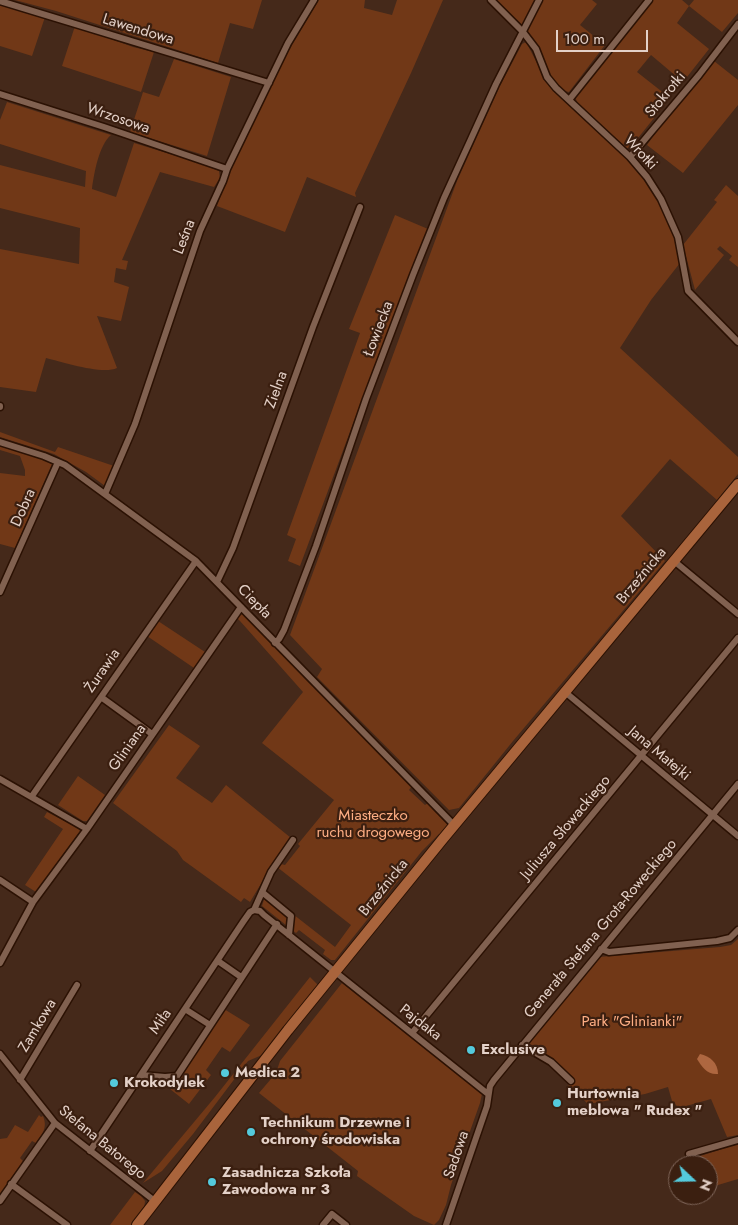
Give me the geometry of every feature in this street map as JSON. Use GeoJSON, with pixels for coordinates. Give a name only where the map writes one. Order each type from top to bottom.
{"type":"FeatureCollection","features":[{"type":"Feature","properties":{"kind":"main road","name":"Brzeźnicka"},"geometry":{"type":"LineString","coordinates":[[137,1225],[265,1059],[738,484]]}},
{"type":"Feature","properties":{"kind":"street","name":"Leśna"},"geometry":{"type":"LineString","coordinates":[[105,494],[135,424],[200,231],[227,169],[288,43],[314,0]]}},
{"type":"Feature","properties":{"kind":"street","name":"Wrotki"},"geometry":{"type":"LineString","coordinates":[[492,0],[523,32],[536,49],[547,77],[556,88],[630,157],[647,177],[669,214],[678,237],[688,291],[738,342]]}},
{"type":"Feature","properties":{"kind":"street","name":"Łowiecka"},"geometry":{"type":"LineString","coordinates":[[275,642],[284,630],[316,546],[373,381],[413,275],[463,156],[540,0]]}},
{"type":"Feature","properties":{"kind":"street"},"geometry":{"type":"LineString","coordinates":[[569,100],[649,0]]}},
{"type":"Feature","properties":{"kind":"street","name":"Lawendowa"},"geometry":{"type":"LineString","coordinates":[[0,1],[269,83]]}},
{"type":"Feature","properties":{"kind":"street","name":"Stokrotki"},"geometry":{"type":"LineString","coordinates":[[630,157],[738,24]]}},
{"type":"Feature","properties":{"kind":"street","name":"Wrzosowa"},"geometry":{"type":"LineString","coordinates":[[0,94],[227,169]]}},
{"type":"Feature","properties":{"kind":"street","name":"Zielna"},"geometry":{"type":"LineString","coordinates":[[217,582],[236,540],[313,327],[360,207]]}},
{"type":"Feature","properties":{"kind":"street","name":"Ciepła"},"geometry":{"type":"LineString","coordinates":[[0,442],[58,462],[196,561],[455,826]]}},
{"type":"Feature","properties":{"kind":"street","name":"Dobra"},"geometry":{"type":"LineString","coordinates":[[0,592],[58,462]]}},
{"type":"Feature","properties":{"kind":"street","name":"Żurawia"},"geometry":{"type":"LineString","coordinates":[[32,796],[196,561]]}},
{"type":"Feature","properties":{"kind":"street"},"geometry":{"type":"LineString","coordinates":[[674,561],[738,614]]}},
{"type":"Feature","properties":{"kind":"street","name":"Gliniana"},"geometry":{"type":"LineString","coordinates":[[0,963],[33,902],[87,829],[241,607]]}},
{"type":"Feature","properties":{"kind":"street","name":"Juliusza Słowackiego"},"geometry":{"type":"LineString","coordinates":[[412,1033],[738,638]]}},
{"type":"Feature","properties":{"kind":"street","name":"Jana Matejki"},"geometry":{"type":"LineString","coordinates":[[565,692],[738,836]]}},
{"type":"Feature","properties":{"kind":"street"},"geometry":{"type":"LineString","coordinates":[[101,697],[152,734]]}},
{"type":"Feature","properties":{"kind":"street"},"geometry":{"type":"LineString","coordinates":[[0,780],[32,796],[87,829]]}},
{"type":"Feature","properties":{"kind":"street","name":"Generała Stefana Grota-Roweckiego"},"geometry":{"type":"LineString","coordinates":[[488,1094],[490,1086],[498,1074],[738,784]]}},
{"type":"Feature","properties":{"kind":"street","name":"Miła"},"geometry":{"type":"LineString","coordinates":[[90,1151],[250,912],[254,910],[271,872],[293,840]]}},
{"type":"Feature","properties":{"kind":"street"},"geometry":{"type":"LineString","coordinates":[[0,880],[33,902]]}},
{"type":"Feature","properties":{"kind":"street"},"geometry":{"type":"LineString","coordinates":[[262,892],[291,916],[290,934]]}},
{"type":"Feature","properties":{"kind":"street"},"geometry":{"type":"LineString","coordinates":[[254,910],[260,911],[336,972]]}},
{"type":"Feature","properties":{"kind":"street"},"geometry":{"type":"LineString","coordinates":[[141,1075],[175,1077],[277,924]]}},
{"type":"Feature","properties":{"kind":"street"},"geometry":{"type":"LineString","coordinates":[[601,950],[609,952],[722,940],[730,938],[738,930]]}},
{"type":"Feature","properties":{"kind":"street"},"geometry":{"type":"LineString","coordinates":[[218,961],[241,977]]}},
{"type":"Feature","properties":{"kind":"street","name":"Pajdaka"},"geometry":{"type":"LineString","coordinates":[[336,972],[488,1094]]}},
{"type":"Feature","properties":{"kind":"street","name":"Zamkowa"},"geometry":{"type":"LineString","coordinates":[[20,1080],[77,985]]}},
{"type":"Feature","properties":{"kind":"street"},"geometry":{"type":"LineString","coordinates":[[185,1009],[210,1025]]}},
{"type":"Feature","properties":{"kind":"street"},"geometry":{"type":"LineString","coordinates":[[522,1045],[551,1062],[571,1081]]}},
{"type":"Feature","properties":{"kind":"street","name":"Stefana Batorego"},"geometry":{"type":"LineString","coordinates":[[0,1054],[55,1123],[156,1202]]}},
{"type":"Feature","properties":{"kind":"street","name":"Sadowa"},"geometry":{"type":"LineString","coordinates":[[446,1225],[487,1106],[488,1094]]}},
{"type":"Feature","properties":{"kind":"street"},"geometry":{"type":"LineString","coordinates":[[0,1201],[55,1123]]}},
{"type":"Feature","properties":{"kind":"street"},"geometry":{"type":"LineString","coordinates":[[689,1154],[738,1140]]}},
{"type":"Feature","properties":{"kind":"street"},"geometry":{"type":"LineString","coordinates":[[11,1184],[67,1225]]}},
{"type":"Feature","properties":{"kind":"street"},"geometry":{"type":"LineString","coordinates":[[322,1225],[332,1214],[346,1225]]}},
{"type":"Feature","properties":{"kind":"green space"},"geometry":{"type":"Polygon","coordinates":[[[15,0],[262,0],[253,29],[230,23],[218,63],[56,11],[15,0]]]}},
{"type":"Feature","properties":{"kind":"green space"},"geometry":{"type":"Polygon","coordinates":[[[319,0],[365,0],[364,8],[392,15],[397,0],[443,0],[355,193],[356,197],[307,177],[285,232],[217,206],[232,163],[279,67],[319,0]]]}},
{"type":"Feature","properties":{"kind":"green space"},"geometry":{"type":"Polygon","coordinates":[[[494,0],[536,0],[523,26],[494,0]]]}},
{"type":"Feature","properties":{"kind":"green space"},"geometry":{"type":"Polygon","coordinates":[[[542,0],[592,0],[597,4],[580,25],[605,45],[569,92],[558,86],[550,76],[540,51],[527,30],[542,0]]]}},
{"type":"Feature","properties":{"kind":"green space"},"geometry":{"type":"Polygon","coordinates":[[[653,0],[682,0],[689,6],[677,23],[709,49],[683,82],[651,55],[637,72],[670,98],[630,148],[627,148],[579,106],[575,97],[653,0]]]}},
{"type":"Feature","properties":{"kind":"green space"},"geometry":{"type":"Polygon","coordinates":[[[694,0],[738,0],[738,13],[722,32],[689,6],[694,0]]]}},
{"type":"Feature","properties":{"kind":"green space"},"geometry":{"type":"Polygon","coordinates":[[[0,4],[45,17],[32,56],[0,46],[0,4]]]}},
{"type":"Feature","properties":{"kind":"green space"},"geometry":{"type":"Polygon","coordinates":[[[75,26],[133,47],[154,52],[141,92],[62,66],[75,26]]]}},
{"type":"Feature","properties":{"kind":"green space"},"geometry":{"type":"Polygon","coordinates":[[[526,42],[548,84],[637,167],[663,207],[676,241],[680,263],[651,300],[620,348],[738,457],[738,474],[717,500],[670,459],[621,516],[665,561],[459,808],[449,810],[317,677],[322,669],[290,635],[457,181],[500,86],[522,44],[526,42]]]}},
{"type":"Feature","properties":{"kind":"green space"},"geometry":{"type":"Polygon","coordinates":[[[174,59],[231,77],[207,156],[130,132],[143,92],[159,97],[174,59]]]}},
{"type":"Feature","properties":{"kind":"green space"},"geometry":{"type":"Polygon","coordinates":[[[714,61],[738,80],[738,105],[683,173],[647,145],[663,122],[714,61]]]}},
{"type":"Feature","properties":{"kind":"green space"},"geometry":{"type":"Polygon","coordinates":[[[7,102],[111,135],[100,152],[92,189],[116,197],[134,143],[200,163],[219,171],[220,178],[214,187],[160,172],[122,260],[128,261],[126,270],[116,268],[114,282],[129,287],[121,321],[97,316],[117,368],[110,370],[92,369],[46,358],[36,392],[0,387],[0,249],[79,264],[80,228],[0,208],[0,165],[85,187],[86,171],[0,144],[0,120],[7,102]]]}},
{"type":"Feature","properties":{"kind":"green space"},"geometry":{"type":"Polygon","coordinates":[[[726,185],[738,196],[738,267],[729,260],[732,256],[720,246],[717,249],[724,255],[695,290],[683,245],[717,202],[714,200],[726,185]]]}},
{"type":"Feature","properties":{"kind":"green space"},"geometry":{"type":"Polygon","coordinates":[[[395,215],[428,229],[380,351],[300,566],[288,561],[296,539],[287,535],[360,333],[349,329],[395,215]]]}},
{"type":"Feature","properties":{"kind":"green space"},"geometry":{"type":"Polygon","coordinates":[[[0,432],[55,452],[58,447],[114,466],[111,476],[105,486],[86,472],[54,454],[0,437],[0,432]]]}},
{"type":"Feature","properties":{"kind":"green space"},"geometry":{"type":"Polygon","coordinates":[[[0,445],[52,464],[15,548],[0,544],[0,473],[25,476],[25,470],[20,456],[0,450],[0,445]]]}},
{"type":"Feature","properties":{"kind":"green space","name":"Miasteczko ruchu drogowego"},"geometry":{"type":"Polygon","coordinates":[[[242,614],[247,616],[412,786],[409,790],[425,805],[428,803],[447,824],[441,835],[439,834],[422,851],[335,960],[331,960],[323,954],[325,950],[299,930],[296,933],[262,906],[266,893],[335,947],[351,925],[277,867],[281,864],[285,865],[300,846],[298,844],[334,800],[262,743],[303,692],[237,618],[242,614]]]}},
{"type":"Feature","properties":{"kind":"green space"},"geometry":{"type":"Polygon","coordinates":[[[158,621],[205,652],[194,668],[147,636],[158,621]]]}},
{"type":"Feature","properties":{"kind":"green space"},"geometry":{"type":"Polygon","coordinates":[[[169,725],[200,746],[176,778],[212,803],[226,785],[291,838],[250,902],[244,898],[241,902],[183,860],[177,851],[113,803],[169,725]]]}},
{"type":"Feature","properties":{"kind":"green space"},"geometry":{"type":"Polygon","coordinates":[[[78,776],[105,795],[87,821],[83,821],[58,805],[78,776]]]}},
{"type":"Feature","properties":{"kind":"green space"},"geometry":{"type":"Polygon","coordinates":[[[47,812],[78,828],[80,831],[36,892],[25,885],[63,829],[44,817],[47,812]]]}},
{"type":"Feature","properties":{"kind":"green space","name":"Park \"Glinianki\""},"geometry":{"type":"Polygon","coordinates":[[[738,939],[738,1135],[727,1137],[711,1099],[679,1108],[672,1101],[668,1087],[645,1094],[588,1104],[568,1085],[573,1079],[524,1045],[599,957],[720,947],[731,945],[738,939]]]}},
{"type":"Feature","properties":{"kind":"green space"},"geometry":{"type":"Polygon","coordinates":[[[310,977],[319,986],[262,1055],[248,1061],[193,1134],[162,1171],[143,1183],[215,1097],[310,977]]]}},
{"type":"Feature","properties":{"kind":"green space"},"geometry":{"type":"Polygon","coordinates":[[[342,983],[482,1094],[446,1205],[439,1220],[434,1225],[414,1216],[357,1176],[358,1171],[259,1093],[276,1073],[280,1061],[342,983]]]}},
{"type":"Feature","properties":{"kind":"green space"},"geometry":{"type":"Polygon","coordinates":[[[224,1009],[250,1025],[230,1052],[222,1047],[206,1070],[211,1075],[189,1104],[170,1089],[224,1009]]]}},
{"type":"Feature","properties":{"kind":"green space"},"geometry":{"type":"Polygon","coordinates":[[[39,1115],[43,1116],[45,1124],[42,1134],[36,1143],[32,1141],[20,1158],[23,1161],[0,1194],[0,1139],[7,1138],[15,1125],[28,1132],[39,1115]]]}},
{"type":"Feature","properties":{"kind":"green space"},"geometry":{"type":"Polygon","coordinates":[[[738,1144],[738,1179],[718,1185],[718,1155],[703,1155],[738,1144]]]}},
{"type":"Feature","properties":{"kind":"green space"},"geometry":{"type":"Polygon","coordinates":[[[135,1192],[145,1201],[144,1210],[132,1225],[110,1225],[135,1192]]]}},
{"type":"Feature","properties":{"kind":"shaded area"},"geometry":{"type":"Polygon","coordinates":[[[700,1054],[707,1056],[713,1061],[717,1067],[718,1074],[708,1072],[703,1068],[697,1059],[700,1054]]]}},
{"type":"Feature","properties":{"kind":"place","name":"Exclusive"},"geometry":{"type":"Point","coordinates":[471,1050]}},
{"type":"Feature","properties":{"kind":"place","name":"Medica 2"},"geometry":{"type":"Point","coordinates":[225,1073]}},
{"type":"Feature","properties":{"kind":"place","name":"Krokodylek"},"geometry":{"type":"Point","coordinates":[114,1083]}},
{"type":"Feature","properties":{"kind":"place","name":"Hurtownia meblowa \" Rudex \""},"geometry":{"type":"Point","coordinates":[557,1103]}},
{"type":"Feature","properties":{"kind":"place","name":"Technikum Drzewne i ochrony środowiska"},"geometry":{"type":"Point","coordinates":[251,1132]}},
{"type":"Feature","properties":{"kind":"place","name":"Zasadnicza Szkoła Zawodowa nr 3"},"geometry":{"type":"Point","coordinates":[212,1182]}}]}
